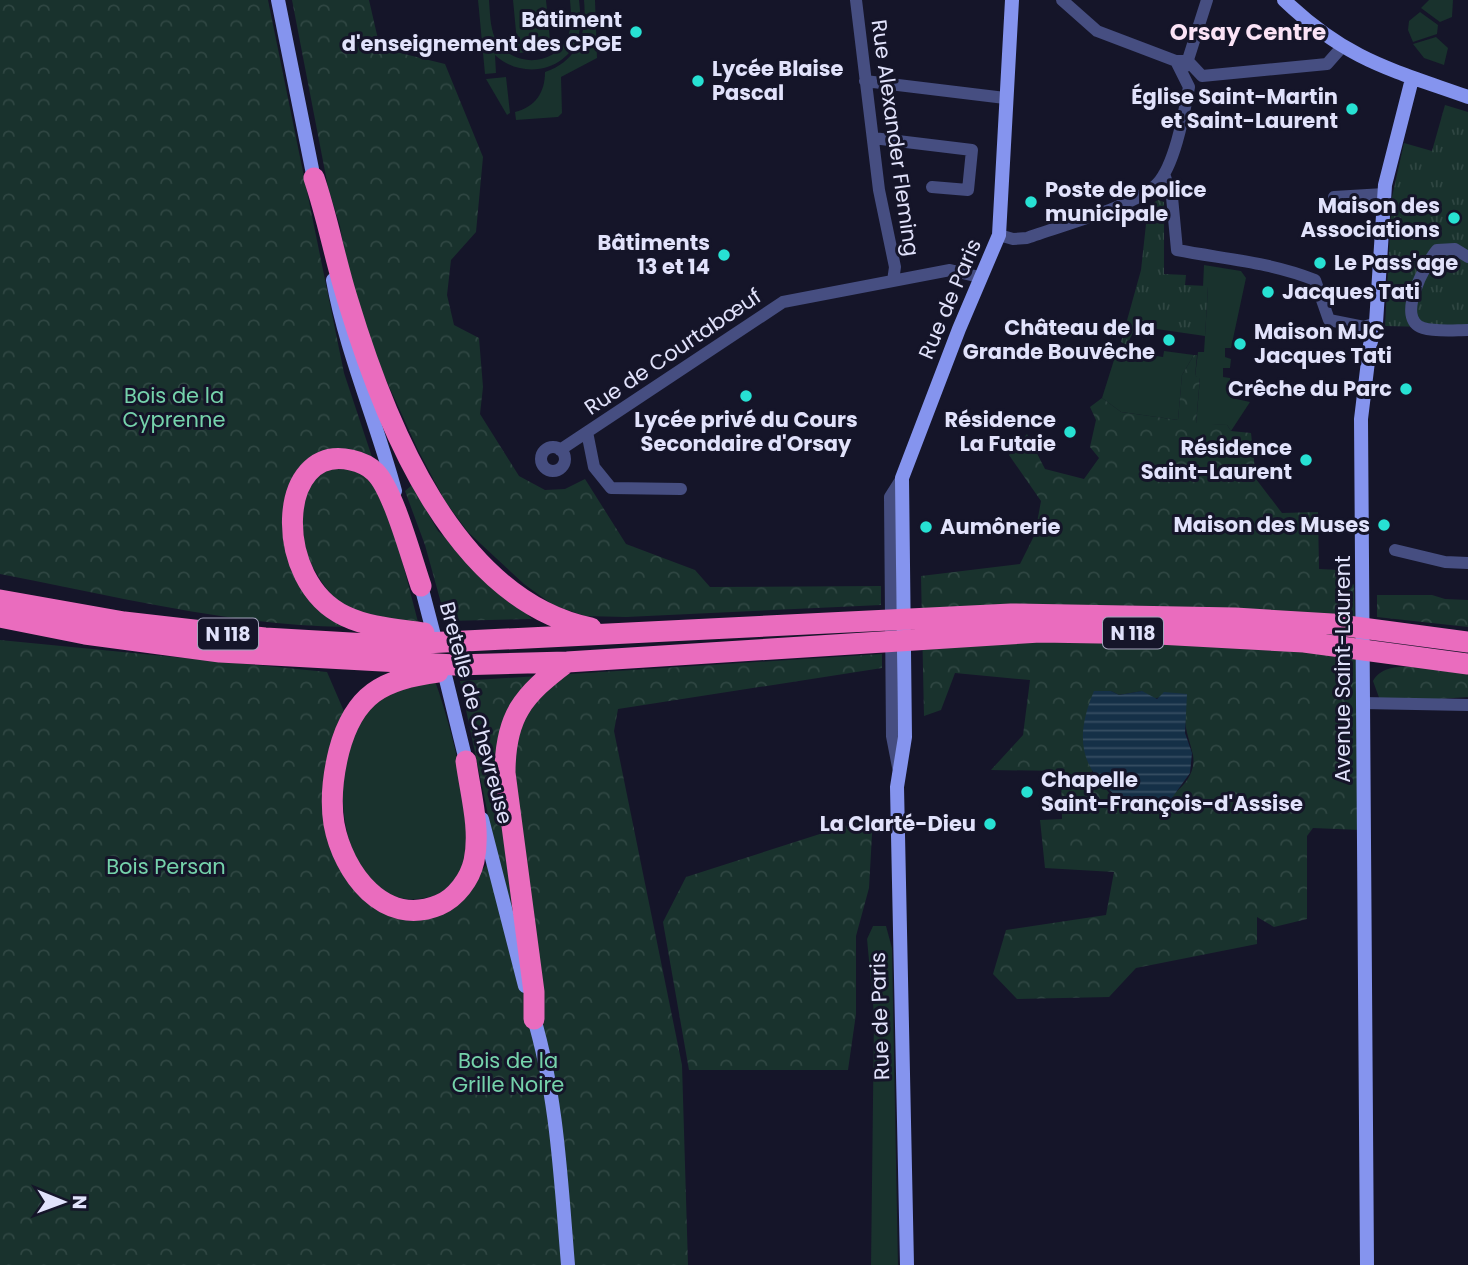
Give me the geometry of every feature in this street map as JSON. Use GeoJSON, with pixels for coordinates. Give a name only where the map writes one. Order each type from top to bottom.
{"type":"FeatureCollection","features":[{"type":"Feature","properties":{"kind":"highway"},"geometry":{"type":"LineString","coordinates":[[314,178],[331,229],[347,299],[373,372],[409,458],[434,503],[480,561],[531,606],[577,625],[613,633]]}},
{"type":"Feature","properties":{"kind":"highway"},"geometry":{"type":"LineString","coordinates":[[421,586],[394,508],[376,472],[361,463],[343,458],[330,458],[314,468],[301,485],[294,507],[291,531],[297,561],[306,582],[346,617],[381,627],[457,640]]}},
{"type":"Feature","properties":{"kind":"highway","name":"N 118"},"geometry":{"type":"LineString","coordinates":[[0,600],[124,622],[265,638],[385,645],[613,633],[932,627],[1040,632],[1332,635],[1390,642],[1468,642]]}},
{"type":"Feature","properties":{"kind":"highway","name":"N 118"},"geometry":{"type":"LineString","coordinates":[[0,617],[96,636],[220,652],[455,665],[567,662],[876,630]]}},
{"type":"Feature","properties":{"kind":"highway","name":"N 118"},"geometry":{"type":"LineString","coordinates":[[1390,642],[1468,664]]}},
{"type":"Feature","properties":{"kind":"highway"},"geometry":{"type":"LineString","coordinates":[[534,1019],[534,992],[505,773],[505,745],[511,721],[525,697],[567,662]]}},
{"type":"Feature","properties":{"kind":"highway"},"geometry":{"type":"LineString","coordinates":[[455,665],[440,671],[391,681],[376,690],[356,708],[342,741],[332,787],[339,843],[359,880],[382,903],[407,911],[433,907],[447,902],[466,881],[474,864],[476,847],[466,761]]}},
{"type":"Feature","properties":{"kind":"main road","name":"Bretelle de Chevreuse"},"geometry":{"type":"LineString","coordinates":[[278,0],[342,329],[379,430],[534,1019],[558,1157],[568,1265]]}},
{"type":"Feature","properties":{"kind":"main road"},"geometry":{"type":"LineString","coordinates":[[999,235],[1012,0]]}},
{"type":"Feature","properties":{"kind":"main road"},"geometry":{"type":"LineString","coordinates":[[1284,0],[1304,19],[1342,47],[1412,79],[1468,97]]}},
{"type":"Feature","properties":{"kind":"main road"},"geometry":{"type":"LineString","coordinates":[[1303,0],[1304,19]]}},
{"type":"Feature","properties":{"kind":"main road","name":"Avenue Saint-Laurent"},"geometry":{"type":"LineString","coordinates":[[1367,1265],[1361,419],[1370,345],[1376,323],[1384,194],[1412,79]]}},
{"type":"Feature","properties":{"kind":"main road","name":"Rue de Paris"},"geometry":{"type":"LineString","coordinates":[[906,1265],[898,905],[898,766],[905,737],[902,478],[959,329],[999,235]]}},
{"type":"Feature","properties":{"kind":"street","name":"Rue Alexander Fleming"},"geometry":{"type":"LineString","coordinates":[[856,0],[873,138],[895,267],[893,281]]}},
{"type":"Feature","properties":{"kind":"street"},"geometry":{"type":"LineString","coordinates":[[1062,0],[1097,31],[1182,61],[1202,76]]}},
{"type":"Feature","properties":{"kind":"street"},"geometry":{"type":"LineString","coordinates":[[1207,0],[1182,61],[1187,81],[1183,117],[1164,174],[1172,197],[1174,243],[1177,250],[1251,261],[1295,272],[1315,280],[1329,320],[1364,327],[1376,323]]}},
{"type":"Feature","properties":{"kind":"street"},"geometry":{"type":"LineString","coordinates":[[1187,81],[1202,76],[1326,64],[1342,47]]}},
{"type":"Feature","properties":{"kind":"street"},"geometry":{"type":"LineString","coordinates":[[865,81],[1005,98]]}},
{"type":"Feature","properties":{"kind":"street"},"geometry":{"type":"LineString","coordinates":[[1178,116],[1187,81]]}},
{"type":"Feature","properties":{"kind":"street"},"geometry":{"type":"LineString","coordinates":[[873,138],[972,149],[968,190],[932,187]]}},
{"type":"Feature","properties":{"kind":"street","name":"Rue de Paris"},"geometry":{"type":"LineString","coordinates":[[999,235],[1013,239],[1027,238],[1126,204],[1157,184],[1164,174]]}},
{"type":"Feature","properties":{"kind":"street"},"geometry":{"type":"LineString","coordinates":[[1334,197],[1384,194]]}},
{"type":"Feature","properties":{"kind":"street"},"geometry":{"type":"LineString","coordinates":[[1468,257],[1455,249],[1437,250],[1418,278],[1412,312],[1414,320],[1424,328],[1468,330]]}},
{"type":"Feature","properties":{"kind":"street","name":"Rue de Courtabœuf"},"geometry":{"type":"LineString","coordinates":[[561,450],[783,302],[950,270],[975,276]]}},
{"type":"Feature","properties":{"kind":"street"},"geometry":{"type":"LineString","coordinates":[[587,432],[594,467],[611,488],[681,489]]}},
{"type":"Feature","properties":{"kind":"street"},"geometry":{"type":"LineString","coordinates":[[1395,551],[1445,562],[1468,563]]}},
{"type":"Feature","properties":{"kind":"street"},"geometry":{"type":"LineString","coordinates":[[1362,703],[1468,705]]}},
{"type":"Feature","properties":{"kind":"green space","name":"Bois de la Cyprenne"},"geometry":{"type":"Polygon","coordinates":[[[0,0],[268,0],[344,373],[371,454],[377,485],[392,522],[418,622],[372,615],[343,604],[322,582],[299,540],[285,550],[345,627],[215,615],[0,574],[0,0]]]}},
{"type":"Feature","properties":{"kind":"green space"},"geometry":{"type":"Polygon","coordinates":[[[292,0],[369,0],[380,48],[445,64],[483,157],[476,232],[451,260],[447,295],[454,325],[479,338],[483,387],[480,414],[519,476],[545,490],[565,489],[585,479],[626,544],[695,570],[710,587],[881,586],[881,605],[626,617],[585,616],[553,605],[524,584],[468,532],[445,501],[418,450],[373,351],[351,291],[340,226],[328,187],[292,0]]]}},
{"type":"Feature","properties":{"kind":"green space"},"geometry":{"type":"Polygon","coordinates":[[[478,0],[489,0],[492,29],[502,48],[521,59],[531,60],[552,55],[561,48],[570,29],[570,0],[579,0],[580,28],[576,42],[568,54],[546,67],[520,68],[495,55],[496,73],[485,74],[478,0]]]}},
{"type":"Feature","properties":{"kind":"green space"},"geometry":{"type":"Polygon","coordinates":[[[513,0],[546,0],[551,50],[518,53],[513,0]]]}},
{"type":"Feature","properties":{"kind":"green space"},"geometry":{"type":"Polygon","coordinates":[[[584,0],[595,0],[597,58],[561,77],[562,113],[558,117],[516,120],[515,112],[528,107],[538,98],[545,72],[557,67],[573,53],[582,34],[584,0]]]}},
{"type":"Feature","properties":{"kind":"green space"},"geometry":{"type":"Polygon","coordinates":[[[1429,0],[1453,0],[1452,17],[1440,22],[1421,8],[1429,0]]]}},
{"type":"Feature","properties":{"kind":"green space"},"geometry":{"type":"Polygon","coordinates":[[[1420,12],[1438,25],[1437,34],[1413,42],[1408,30],[1409,21],[1420,12]]]}},
{"type":"Feature","properties":{"kind":"green space"},"geometry":{"type":"Polygon","coordinates":[[[1436,37],[1448,48],[1444,65],[1424,58],[1413,44],[1436,37]]]}},
{"type":"Feature","properties":{"kind":"green space"},"geometry":{"type":"Polygon","coordinates":[[[506,77],[510,113],[507,115],[486,79],[506,77]]]}},
{"type":"Feature","properties":{"kind":"green space"},"geometry":{"type":"Polygon","coordinates":[[[1445,105],[1468,112],[1468,328],[1385,326],[1392,197],[1404,143],[1432,151],[1445,105]]]}},
{"type":"Feature","properties":{"kind":"green space"},"geometry":{"type":"Polygon","coordinates":[[[1158,200],[1164,202],[1164,274],[1186,275],[1185,285],[1208,286],[1205,336],[1136,326],[1127,345],[1121,342],[1141,270],[1148,206],[1158,200]]]}},
{"type":"Feature","properties":{"kind":"green space"},"geometry":{"type":"Polygon","coordinates":[[[1204,265],[1241,271],[1246,278],[1231,348],[1225,348],[1225,357],[1231,359],[1230,368],[1223,368],[1223,377],[1230,378],[1232,398],[1250,402],[1231,431],[1227,425],[1196,424],[1200,378],[1195,376],[1198,352],[1204,352],[1208,287],[1203,286],[1204,265]]]}},
{"type":"Feature","properties":{"kind":"green space"},"geometry":{"type":"Polygon","coordinates":[[[1119,344],[1133,352],[1163,357],[1164,351],[1194,355],[1182,375],[1178,420],[1121,412],[1102,398],[1119,344]]]}},
{"type":"Feature","properties":{"kind":"green space"},"geometry":{"type":"Polygon","coordinates":[[[1194,355],[1197,355],[1195,376],[1200,377],[1196,423],[1227,425],[1231,431],[1251,433],[1256,479],[1282,513],[1318,512],[1319,569],[1340,570],[1354,585],[1360,830],[1313,828],[1307,836],[1307,919],[1274,927],[1257,917],[1257,944],[1136,968],[1109,997],[1017,999],[993,974],[1006,930],[1106,915],[1114,872],[1045,868],[1040,820],[1062,819],[1061,771],[991,770],[1023,735],[1030,680],[955,673],[941,710],[924,716],[921,576],[1020,564],[1035,534],[1041,501],[1009,455],[1027,434],[1045,469],[1084,479],[1099,458],[1090,447],[1096,420],[1090,407],[1102,398],[1121,412],[1178,420],[1182,375],[1194,355]],[[1111,691],[1092,772],[1110,794],[1146,814],[1178,790],[1190,774],[1193,755],[1185,717],[1161,697],[1152,699],[1142,691],[1119,695],[1111,691]]]}},
{"type":"Feature","properties":{"kind":"green space"},"geometry":{"type":"Polygon","coordinates":[[[412,485],[438,531],[532,619],[446,621],[425,545],[405,491],[412,485]]]}},
{"type":"Feature","properties":{"kind":"green space"},"geometry":{"type":"Polygon","coordinates":[[[1377,595],[1432,595],[1445,599],[1468,600],[1468,627],[1377,617],[1377,595]]]}},
{"type":"Feature","properties":{"kind":"green space"},"geometry":{"type":"Polygon","coordinates":[[[0,640],[327,672],[346,716],[327,783],[373,906],[453,905],[496,853],[460,681],[882,654],[882,668],[618,709],[614,731],[682,1065],[688,1265],[0,1265],[0,640]]]}},
{"type":"Feature","properties":{"kind":"green space"},"geometry":{"type":"Polygon","coordinates":[[[1428,667],[1468,673],[1468,697],[1381,703],[1373,681],[1378,675],[1390,668],[1428,667]]]}},
{"type":"Feature","properties":{"kind":"green space"},"geometry":{"type":"Polygon","coordinates":[[[435,681],[460,772],[469,846],[463,869],[447,889],[429,897],[404,899],[383,891],[367,877],[355,857],[347,834],[344,809],[346,763],[358,725],[376,701],[394,690],[435,681]]]}},
{"type":"Feature","properties":{"kind":"green space"},"geometry":{"type":"Polygon","coordinates":[[[873,817],[869,888],[856,936],[856,1014],[848,1070],[689,1070],[663,922],[686,877],[873,817]]]}},
{"type":"Feature","properties":{"kind":"green space"},"geometry":{"type":"Polygon","coordinates":[[[873,926],[886,926],[892,948],[898,1265],[871,1265],[874,1015],[867,939],[873,926]]]}},
{"type":"Feature","properties":{"kind":"water"},"geometry":{"type":"Polygon","coordinates":[[[1094,691],[1111,691],[1119,695],[1142,691],[1157,699],[1164,692],[1187,694],[1185,733],[1192,753],[1190,773],[1166,806],[1146,814],[1111,791],[1098,779],[1089,765],[1084,750],[1083,733],[1086,713],[1094,691]]]}},
{"type":"Feature","properties":{"kind":"place","name":"Bâtiment d'enseignement des CPGE"},"geometry":{"type":"Point","coordinates":[636,32]}},
{"type":"Feature","properties":{"kind":"place","name":"Lycée Blaise Pascal"},"geometry":{"type":"Point","coordinates":[698,81]}},
{"type":"Feature","properties":{"kind":"place","name":"Église Saint-Martin et Saint-Laurent"},"geometry":{"type":"Point","coordinates":[1352,109]}},
{"type":"Feature","properties":{"kind":"place","name":"Poste de police municipale"},"geometry":{"type":"Point","coordinates":[1031,202]}},
{"type":"Feature","properties":{"kind":"place","name":"Maison des Associations"},"geometry":{"type":"Point","coordinates":[1454,218]}},
{"type":"Feature","properties":{"kind":"place","name":"Bâtiments 13 et 14"},"geometry":{"type":"Point","coordinates":[724,255]}},
{"type":"Feature","properties":{"kind":"place","name":"Le Pass'age"},"geometry":{"type":"Point","coordinates":[1320,263]}},
{"type":"Feature","properties":{"kind":"place","name":"Jacques Tati"},"geometry":{"type":"Point","coordinates":[1268,292]}},
{"type":"Feature","properties":{"kind":"place","name":"Château de la Grande Bouvêche"},"geometry":{"type":"Point","coordinates":[1169,340]}},
{"type":"Feature","properties":{"kind":"place","name":"Maison MJC Jacques Tati"},"geometry":{"type":"Point","coordinates":[1240,344]}},
{"type":"Feature","properties":{"kind":"place","name":"Crêche du Parc"},"geometry":{"type":"Point","coordinates":[1406,389]}},
{"type":"Feature","properties":{"kind":"place","name":"Lycée privé du Cours Secondaire d'Orsay"},"geometry":{"type":"Point","coordinates":[746,396]}},
{"type":"Feature","properties":{"kind":"place","name":"Résidence La Futaie"},"geometry":{"type":"Point","coordinates":[1070,432]}},
{"type":"Feature","properties":{"kind":"place","name":"Résidence Saint-Laurent"},"geometry":{"type":"Point","coordinates":[1306,460]}},
{"type":"Feature","properties":{"kind":"place","name":"Maison des Muses"},"geometry":{"type":"Point","coordinates":[1384,525]}},
{"type":"Feature","properties":{"kind":"place","name":"Aumônerie"},"geometry":{"type":"Point","coordinates":[926,527]}},
{"type":"Feature","properties":{"kind":"place","name":"Chapelle Saint-François-d'Assise"},"geometry":{"type":"Point","coordinates":[1027,792]}},
{"type":"Feature","properties":{"kind":"place","name":"La Clarté-Dieu"},"geometry":{"type":"Point","coordinates":[990,824]}},
{"type":"Feature","properties":{"kind":"district","name":"Orsay Centre"},"geometry":{"type":"Point","coordinates":[1248,32]}},
{"type":"Feature","properties":{"kind":"park label","name":"Bois Persan"},"geometry":{"type":"Point","coordinates":[166,867]}},
{"type":"Feature","properties":{"kind":"park label","name":"Bois de la Grille Noire"},"geometry":{"type":"Point","coordinates":[508,1073]}}]}
